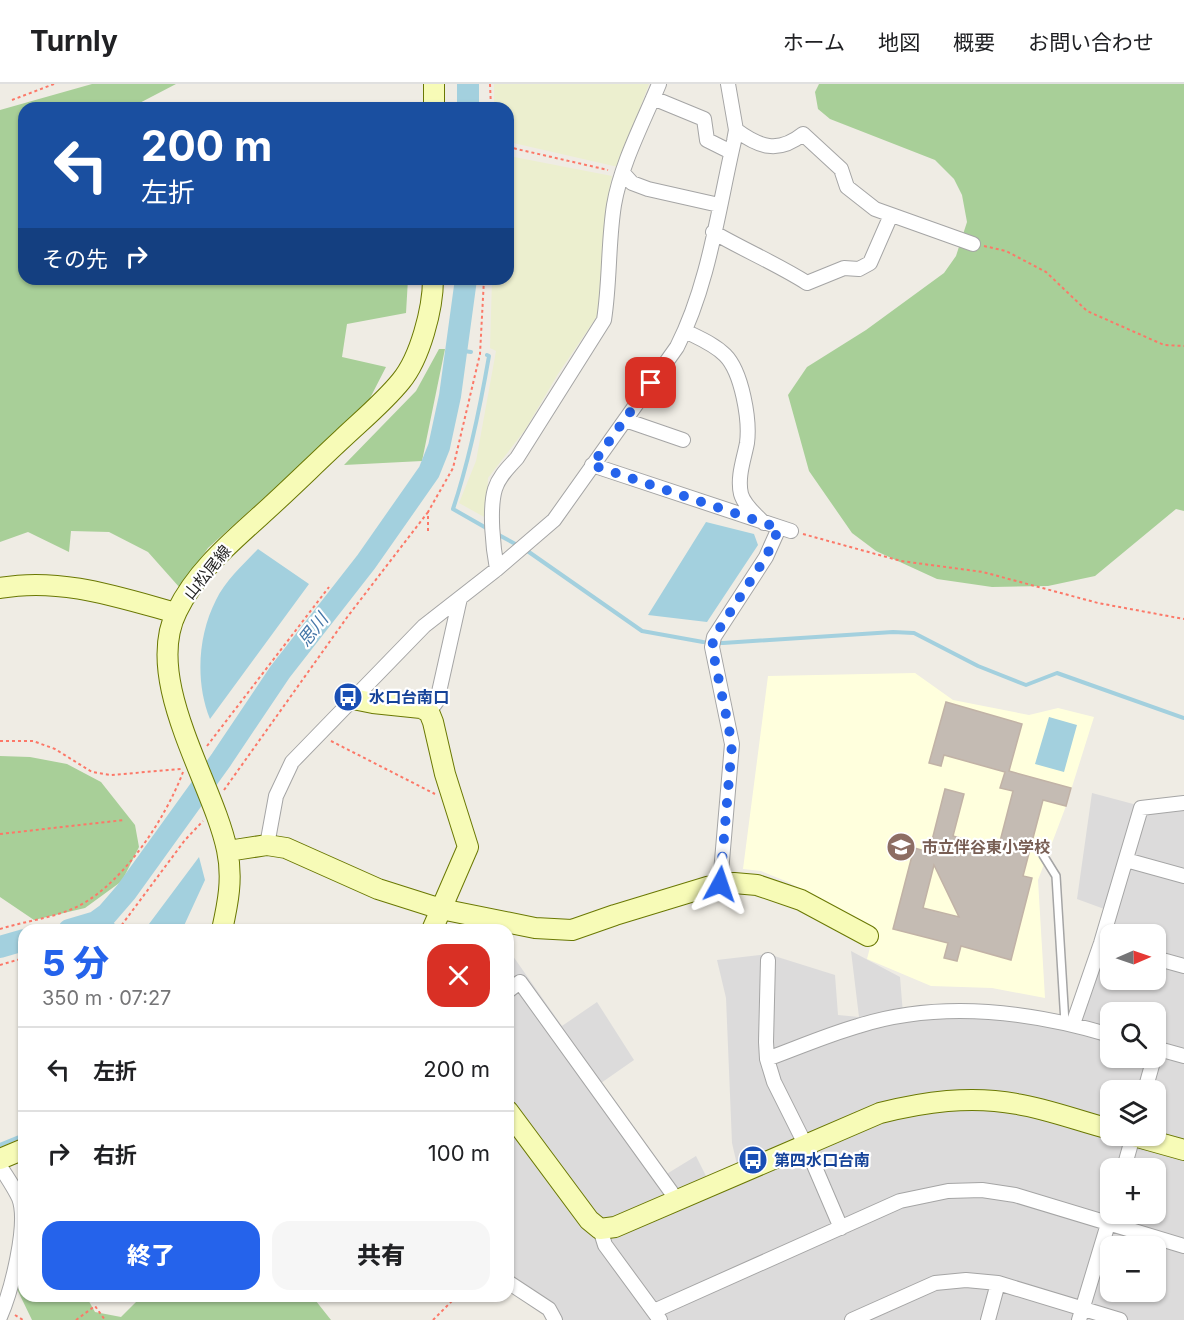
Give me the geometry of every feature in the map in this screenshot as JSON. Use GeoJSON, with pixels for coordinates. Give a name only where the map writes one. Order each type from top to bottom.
{"type":"FeatureCollection","features":[{"type":"Feature","properties":{"kind":"street"},"geometry":{"type":"LineString","coordinates":[[434,84],[434,102]]}},
{"type":"Feature","properties":{"kind":"street"},"geometry":{"type":"LineString","coordinates":[[497,569],[492,530],[495,490],[503,473],[517,458],[604,320],[615,205],[623,173],[659,84]]}},
{"type":"Feature","properties":{"kind":"street"},"geometry":{"type":"LineString","coordinates":[[267,845],[276,796],[292,762],[424,626],[516,554],[554,520],[677,347],[698,297],[732,152],[736,130],[728,84]]}},
{"type":"Feature","properties":{"kind":"street"},"geometry":{"type":"LineString","coordinates":[[653,98],[704,119],[707,140],[732,152]]}},
{"type":"Feature","properties":{"kind":"street"},"geometry":{"type":"LineString","coordinates":[[736,130],[759,145],[770,146],[785,145],[803,134],[841,169],[847,187],[875,209],[973,244]]}},
{"type":"Feature","properties":{"kind":"street"},"geometry":{"type":"LineString","coordinates":[[623,173],[632,183],[648,189],[719,205]]}},
{"type":"Feature","properties":{"kind":"street"},"geometry":{"type":"LineString","coordinates":[[713,232],[748,252],[774,262],[807,283],[844,268],[859,269],[870,263],[891,215]]}},
{"type":"Feature","properties":{"kind":"street","name":"山松尾線"},"geometry":{"type":"LineString","coordinates":[[223,924],[231,891],[228,851],[213,805],[180,721],[171,685],[168,654],[176,613],[192,586],[220,551],[363,420],[402,380],[423,336],[432,285]]}},
{"type":"Feature","properties":{"kind":"street"},"geometry":{"type":"LineString","coordinates":[[685,331],[708,342],[727,356],[736,374],[749,421],[740,473],[741,494],[764,523]]}},
{"type":"Feature","properties":{"kind":"street"},"geometry":{"type":"LineString","coordinates":[[625,420],[683,440]]}},
{"type":"Feature","properties":{"kind":"street"},"geometry":{"type":"LineString","coordinates":[[592,465],[785,529],[713,642],[732,744],[720,884]]}},
{"type":"Feature","properties":{"kind":"street"},"geometry":{"type":"LineString","coordinates":[[0,588],[33,584],[58,585],[115,596],[176,613]]}},
{"type":"Feature","properties":{"kind":"street"},"geometry":{"type":"LineString","coordinates":[[429,712],[438,701],[460,598]]}},
{"type":"Feature","properties":{"kind":"street"},"geometry":{"type":"LineString","coordinates":[[353,699],[373,704],[421,708],[429,712],[434,722],[445,774],[468,847],[435,924]]}},
{"type":"Feature","properties":{"kind":"street"},"geometry":{"type":"LineString","coordinates":[[1110,924],[1141,808],[1184,803]]}},
{"type":"Feature","properties":{"kind":"street"},"geometry":{"type":"LineString","coordinates":[[228,851],[267,845],[286,848],[378,889],[441,909],[535,928],[572,930],[720,884],[746,883],[777,890],[868,936]]}},
{"type":"Feature","properties":{"kind":"street"},"geometry":{"type":"LineString","coordinates":[[1126,860],[1184,876]]}},
{"type":"Feature","properties":{"kind":"street"},"geometry":{"type":"LineString","coordinates":[[1069,1023],[1100,956]]}},
{"type":"Feature","properties":{"kind":"street"},"geometry":{"type":"LineString","coordinates":[[768,960],[767,1059],[774,1082],[841,1228]]}},
{"type":"Feature","properties":{"kind":"street"},"geometry":{"type":"LineString","coordinates":[[1166,961],[1184,966]]}},
{"type":"Feature","properties":{"kind":"street"},"geometry":{"type":"LineString","coordinates":[[514,986],[520,982],[677,1200]]}},
{"type":"Feature","properties":{"kind":"street"},"geometry":{"type":"LineString","coordinates":[[767,1059],[859,1025],[922,1012],[991,1011],[1069,1023],[1100,1032]]}},
{"type":"Feature","properties":{"kind":"street"},"geometry":{"type":"LineString","coordinates":[[1166,1054],[1184,1056]]}},
{"type":"Feature","properties":{"kind":"street"},"geometry":{"type":"LineString","coordinates":[[600,1229],[615,1227],[880,1113],[917,1104],[958,1099],[1016,1103],[1100,1126]]}},
{"type":"Feature","properties":{"kind":"street"},"geometry":{"type":"LineString","coordinates":[[514,1120],[590,1220],[600,1229],[605,1245],[657,1316],[900,1201],[948,1191],[982,1190],[1015,1195],[1100,1216]]}},
{"type":"Feature","properties":{"kind":"street"},"geometry":{"type":"LineString","coordinates":[[1166,1145],[1184,1150]]}},
{"type":"Feature","properties":{"kind":"street"},"geometry":{"type":"LineString","coordinates":[[0,1159],[18,1152]]}},
{"type":"Feature","properties":{"kind":"street"},"geometry":{"type":"LineString","coordinates":[[0,1166],[18,1196]]}},
{"type":"Feature","properties":{"kind":"street"},"geometry":{"type":"LineString","coordinates":[[1081,1314],[1108,1224]]}},
{"type":"Feature","properties":{"kind":"street"},"geometry":{"type":"LineString","coordinates":[[1124,1224],[1184,1246]]}},
{"type":"Feature","properties":{"kind":"street"},"geometry":{"type":"LineString","coordinates":[[0,1317],[18,1250]]}},
{"type":"Feature","properties":{"kind":"street"},"geometry":{"type":"LineString","coordinates":[[852,1320],[935,1283],[966,1280],[998,1282],[1081,1314],[1120,1320]]}},
{"type":"Feature","properties":{"kind":"street"},"geometry":{"type":"LineString","coordinates":[[988,1320],[998,1282]]}},
{"type":"Feature","properties":{"kind":"street"},"geometry":{"type":"LineString","coordinates":[[514,1285],[549,1309],[555,1320]]}},
{"type":"Feature","properties":{"kind":"lane"},"geometry":{"type":"LineString","coordinates":[[1043,855],[1056,876],[1069,1023]]}},
{"type":"Feature","properties":{"kind":"path"},"geometry":{"type":"LineString","coordinates":[[12,100],[54,84]]}},
{"type":"Feature","properties":{"kind":"path"},"geometry":{"type":"LineString","coordinates":[[490,84],[491,102]]}},
{"type":"Feature","properties":{"kind":"path"},"geometry":{"type":"LineString","coordinates":[[514,148],[623,173]]}},
{"type":"Feature","properties":{"kind":"path"},"geometry":{"type":"LineString","coordinates":[[973,244],[1006,251],[1046,272],[1087,311],[1164,345],[1184,346]]}},
{"type":"Feature","properties":{"kind":"path"},"geometry":{"type":"LineString","coordinates":[[122,924],[213,805],[291,694],[428,512],[453,468],[480,354],[484,285]]}},
{"type":"Feature","properties":{"kind":"path"},"geometry":{"type":"LineString","coordinates":[[428,512],[428,531]]}},
{"type":"Feature","properties":{"kind":"path"},"geometry":{"type":"LineString","coordinates":[[785,529],[901,561],[982,572],[1098,603],[1184,619]]}},
{"type":"Feature","properties":{"kind":"path"},"geometry":{"type":"LineString","coordinates":[[195,763],[329,587]]}},
{"type":"Feature","properties":{"kind":"path"},"geometry":{"type":"LineString","coordinates":[[317,734],[433,794],[453,797]]}},
{"type":"Feature","properties":{"kind":"path"},"geometry":{"type":"LineString","coordinates":[[0,741],[33,741],[55,749],[92,772],[111,775],[176,771],[184,768],[167,809],[146,840],[118,874],[93,898],[68,911],[19,924]]}},
{"type":"Feature","properties":{"kind":"path"},"geometry":{"type":"LineString","coordinates":[[0,834],[124,820]]}},
{"type":"Feature","properties":{"kind":"path"},"geometry":{"type":"LineString","coordinates":[[0,929],[18,924]]}},
{"type":"Feature","properties":{"kind":"path"},"geometry":{"type":"LineString","coordinates":[[0,965],[18,960]]}},
{"type":"Feature","properties":{"kind":"path"},"geometry":{"type":"LineString","coordinates":[[433,1320],[451,1302]]}},
{"type":"Feature","properties":{"kind":"path"},"geometry":{"type":"LineString","coordinates":[[76,1320],[95,1306],[105,1320]]}},
{"type":"Feature","properties":{"kind":"shaded area"},"geometry":{"type":"Polygon","coordinates":[[[494,84],[649,84],[618,167],[514,143],[514,102],[494,102],[494,84]]]}},
{"type":"Feature","properties":{"kind":"shaded area"},"geometry":{"type":"Polygon","coordinates":[[[514,157],[612,176],[607,205],[598,315],[558,374],[525,430],[488,478],[486,518],[459,503],[476,461],[496,351],[490,348],[492,285],[514,285],[514,157]]]}},
{"type":"Feature","properties":{"kind":"shaded area","name":"市立伴谷東小学校"},"geometry":{"type":"Polygon","coordinates":[[[915,673],[953,700],[1029,715],[1058,708],[1094,717],[1066,806],[1038,880],[1045,998],[992,988],[931,986],[867,959],[875,928],[788,882],[761,871],[743,869],[768,676],[915,673]]]}},
{"type":"Feature","properties":{"kind":"shaded area"},"geometry":{"type":"Polygon","coordinates":[[[1092,793],[1137,805],[1184,801],[1184,1320],[561,1320],[552,1302],[514,1276],[514,958],[562,1026],[597,1002],[634,1060],[601,1083],[665,1175],[696,1156],[708,1180],[738,1169],[732,1143],[726,998],[717,960],[768,954],[835,975],[838,1015],[859,1017],[851,951],[900,977],[903,1014],[1071,1020],[1100,931],[1100,990],[1166,990],[1166,924],[1102,924],[1107,910],[1077,899],[1092,793]]]}},
{"type":"Feature","properties":{"kind":"green space"},"geometry":{"type":"Polygon","coordinates":[[[92,84],[176,84],[142,102],[28,102],[92,84]]]}},
{"type":"Feature","properties":{"kind":"green space"},"geometry":{"type":"Polygon","coordinates":[[[819,84],[1184,84],[1184,511],[1176,509],[1095,576],[1048,586],[992,587],[937,579],[876,551],[852,533],[809,471],[788,395],[807,367],[866,330],[944,273],[956,256],[967,222],[962,195],[954,179],[935,160],[830,119],[818,109],[815,92],[819,84]]]}},
{"type":"Feature","properties":{"kind":"green space"},"geometry":{"type":"Polygon","coordinates":[[[18,105],[18,285],[408,285],[406,313],[347,324],[342,357],[386,367],[366,406],[208,548],[180,588],[148,552],[109,532],[71,531],[69,552],[28,532],[0,542],[0,110],[18,105]]]}},
{"type":"Feature","properties":{"kind":"green space"},"geometry":{"type":"Polygon","coordinates":[[[439,349],[445,349],[422,461],[344,465],[416,391],[439,349]]]}},
{"type":"Feature","properties":{"kind":"green space"},"geometry":{"type":"Polygon","coordinates":[[[0,756],[30,757],[67,764],[101,782],[135,825],[139,847],[122,881],[85,908],[34,920],[0,897],[0,756]]]}},
{"type":"Feature","properties":{"kind":"green space"},"geometry":{"type":"Polygon","coordinates":[[[23,1302],[89,1302],[95,1312],[121,1317],[136,1302],[317,1302],[331,1320],[32,1320],[23,1302]]]}},
{"type":"Feature","properties":{"kind":"water"},"geometry":{"type":"Polygon","coordinates":[[[706,522],[754,534],[758,545],[707,622],[648,615],[706,522]]]}},
{"type":"Feature","properties":{"kind":"water"},"geometry":{"type":"Polygon","coordinates":[[[258,549],[309,584],[210,719],[202,690],[201,674],[205,628],[224,586],[258,549]]]}},
{"type":"Feature","properties":{"kind":"water"},"geometry":{"type":"Polygon","coordinates":[[[1049,717],[1077,725],[1064,772],[1035,764],[1049,717]]]}},
{"type":"Feature","properties":{"kind":"water"},"geometry":{"type":"Polygon","coordinates":[[[199,857],[205,880],[185,924],[149,924],[199,857]]]}},
{"type":"Feature","properties":{"kind":"building"},"geometry":{"type":"Polygon","coordinates":[[[946,702],[1022,724],[1009,771],[1071,788],[1066,806],[1043,800],[1023,876],[1032,878],[1011,960],[961,946],[957,961],[944,958],[948,943],[893,929],[914,848],[929,852],[945,789],[964,794],[953,836],[998,849],[1013,791],[1000,788],[1005,772],[944,755],[941,766],[929,763],[946,702]],[[934,865],[923,908],[959,917],[934,865]]]}},
{"type":"Feature","properties":{"kind":"waterway","name":"思川"},"geometry":{"type":"LineString","coordinates":[[468,84],[468,102]]}},
{"type":"Feature","properties":{"kind":"waterway","name":"思川"},"geometry":{"type":"LineString","coordinates":[[89,924],[107,914],[126,892],[221,760],[280,672],[366,562],[429,472],[439,447],[450,396],[465,285]]}},
{"type":"Feature","properties":{"kind":"waterway"},"geometry":{"type":"LineString","coordinates":[[457,350],[471,352]]}},
{"type":"Feature","properties":{"kind":"waterway"},"geometry":{"type":"LineString","coordinates":[[487,355],[489,356],[474,433],[453,509],[488,529]]}},
{"type":"Feature","properties":{"kind":"waterway"},"geometry":{"type":"LineString","coordinates":[[497,534],[519,546]]}},
{"type":"Feature","properties":{"kind":"waterway"},"geometry":{"type":"LineString","coordinates":[[526,550],[642,631],[703,642],[723,643],[893,632],[914,633],[978,666],[1026,685],[1057,673],[1184,718]]}},
{"type":"Feature","properties":{"kind":"waterway"},"geometry":{"type":"LineString","coordinates":[[107,914],[112,924]]}},
{"type":"Feature","properties":{"kind":"waterway","name":"思川"},"geometry":{"type":"LineString","coordinates":[[0,947],[18,942]]}},
{"type":"Feature","properties":{"kind":"waterway"},"geometry":{"type":"LineString","coordinates":[[0,1145],[18,1138]]}},
{"type":"Feature","properties":{"kind":"place","name":"水口台南口"},"geometry":{"type":"Point","coordinates":[348,697]}},
{"type":"Feature","properties":{"kind":"place","name":"市立伴谷東小学校"},"geometry":{"type":"Point","coordinates":[901,847]}},
{"type":"Feature","properties":{"kind":"place","name":"第四水口台南"},"geometry":{"type":"Point","coordinates":[753,1160]}},
{"type":"Feature","properties":{"kind":"route"},"geometry":{"type":"LineString","coordinates":[[651,383],[592,465],[779,528],[766,557],[714,637],[712,647],[732,744],[720,884]]}}]}
